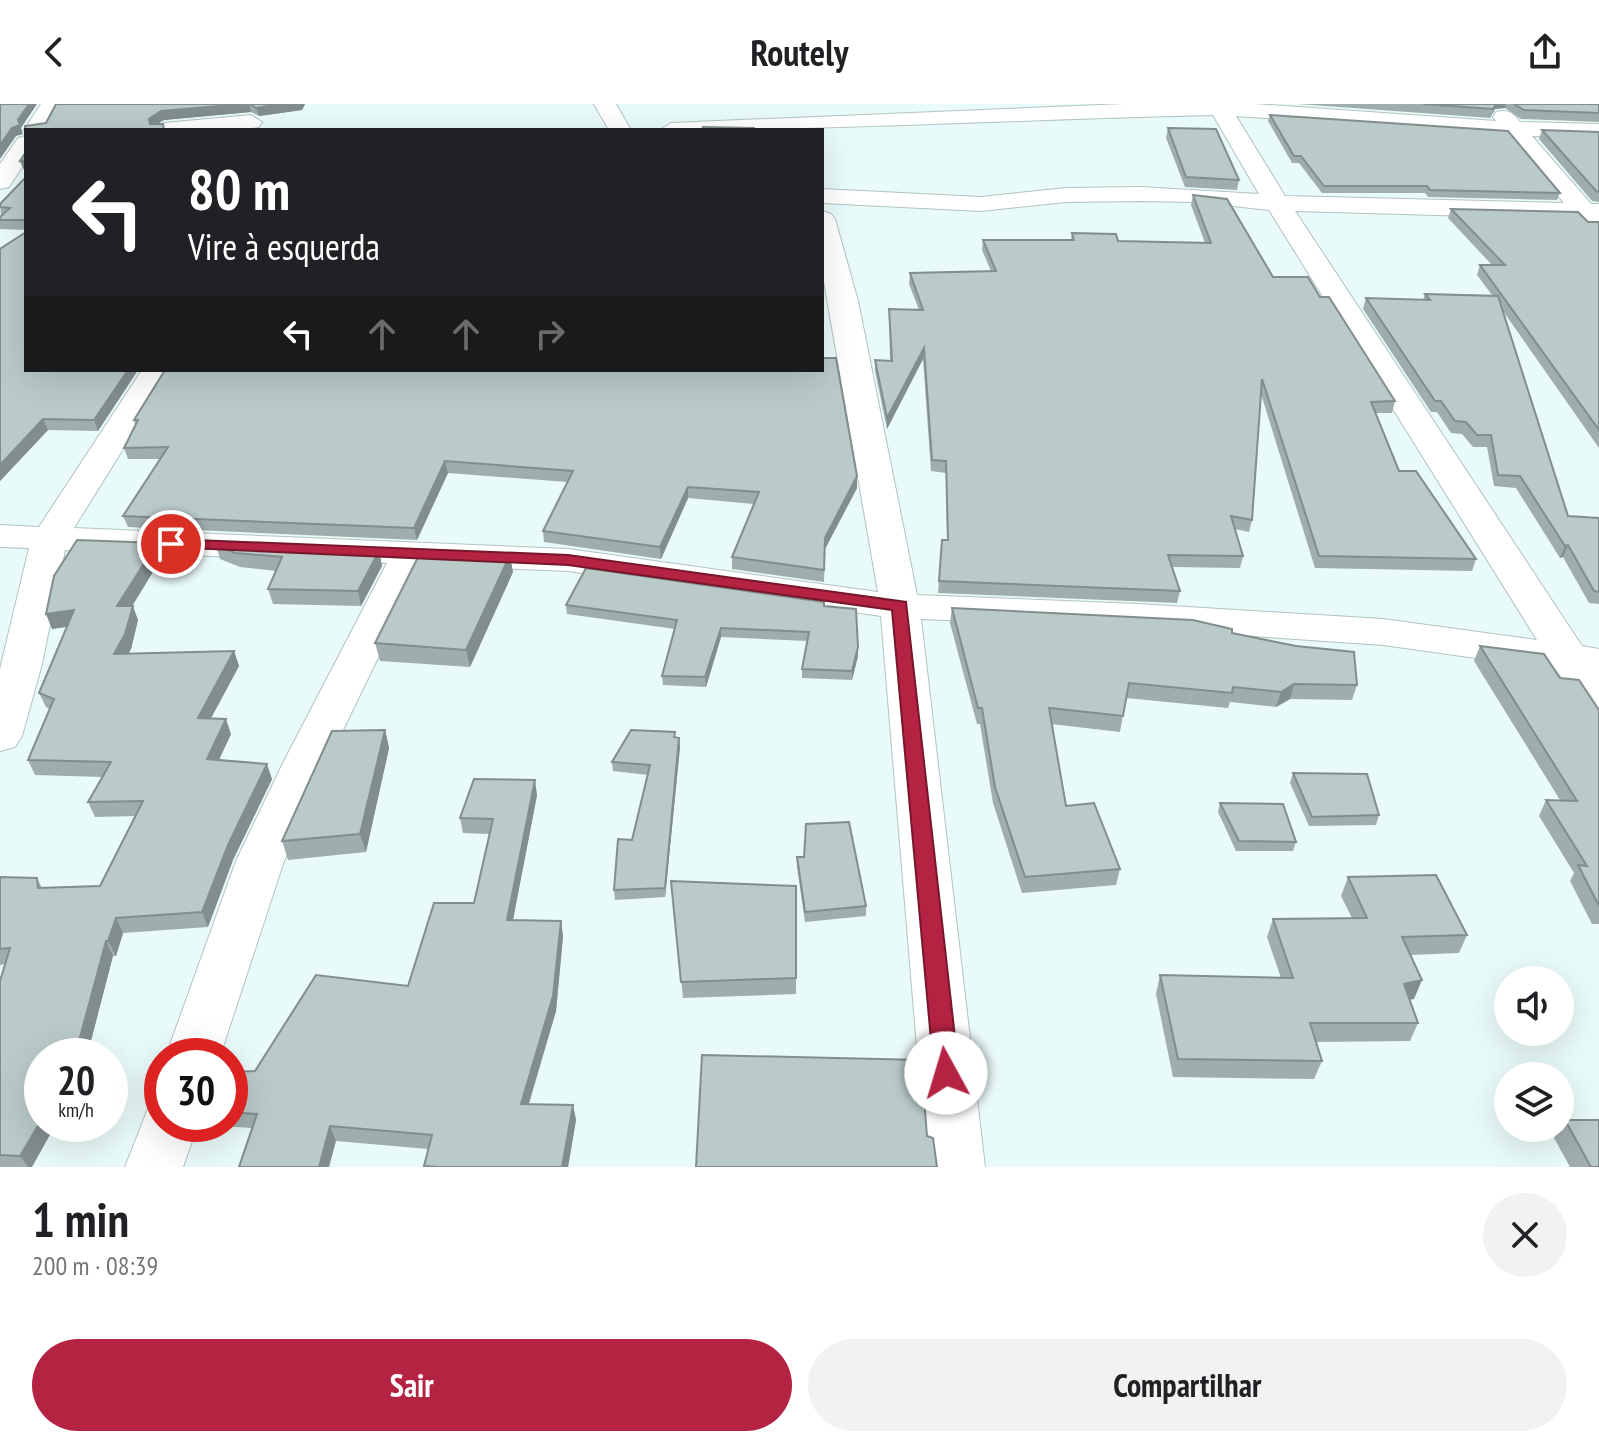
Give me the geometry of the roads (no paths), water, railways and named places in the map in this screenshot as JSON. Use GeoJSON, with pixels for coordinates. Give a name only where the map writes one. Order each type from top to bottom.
{"type":"FeatureCollection","features":[{"type":"Feature","properties":{"kind":"street"},"geometry":{"type":"LineString","coordinates":[[36,128],[52,104]]}},
{"type":"Feature","properties":{"kind":"street"},"geometry":{"type":"LineString","coordinates":[[605,104],[619,128]]}},
{"type":"Feature","properties":{"kind":"street"},"geometry":{"type":"LineString","coordinates":[[1493,104],[1594,218]]}},
{"type":"Feature","properties":{"kind":"street"},"geometry":{"type":"LineString","coordinates":[[1219,106],[1277,203],[1585,661],[1599,696]]}},
{"type":"Feature","properties":{"kind":"street"},"geometry":{"type":"LineString","coordinates":[[696,128],[796,120],[1219,106],[1515,129],[1599,131]]}},
{"type":"Feature","properties":{"kind":"street"},"geometry":{"type":"LineString","coordinates":[[180,128],[251,119]]}},
{"type":"Feature","properties":{"kind":"street"},"geometry":{"type":"LineString","coordinates":[[0,182],[24,146]]}},
{"type":"Feature","properties":{"kind":"street"},"geometry":{"type":"LineString","coordinates":[[824,196],[981,204],[1066,195],[1196,195],[1277,203],[1594,218]]}},
{"type":"Feature","properties":{"kind":"street"},"geometry":{"type":"LineString","coordinates":[[824,226],[844,301],[900,606],[956,1167]]}},
{"type":"Feature","properties":{"kind":"street"},"geometry":{"type":"LineString","coordinates":[[0,736],[22,664],[49,539],[156,372]]}},
{"type":"Feature","properties":{"kind":"street"},"geometry":{"type":"LineString","coordinates":[[0,536],[568,560],[810,596],[900,606],[1139,616],[1383,632],[1585,661]]}},
{"type":"Feature","properties":{"kind":"street"},"geometry":{"type":"LineString","coordinates":[[199,1038],[260,861],[305,763],[410,554]]}},
{"type":"Feature","properties":{"kind":"street"},"geometry":{"type":"LineString","coordinates":[[154,1167],[163,1142]]}}]}
